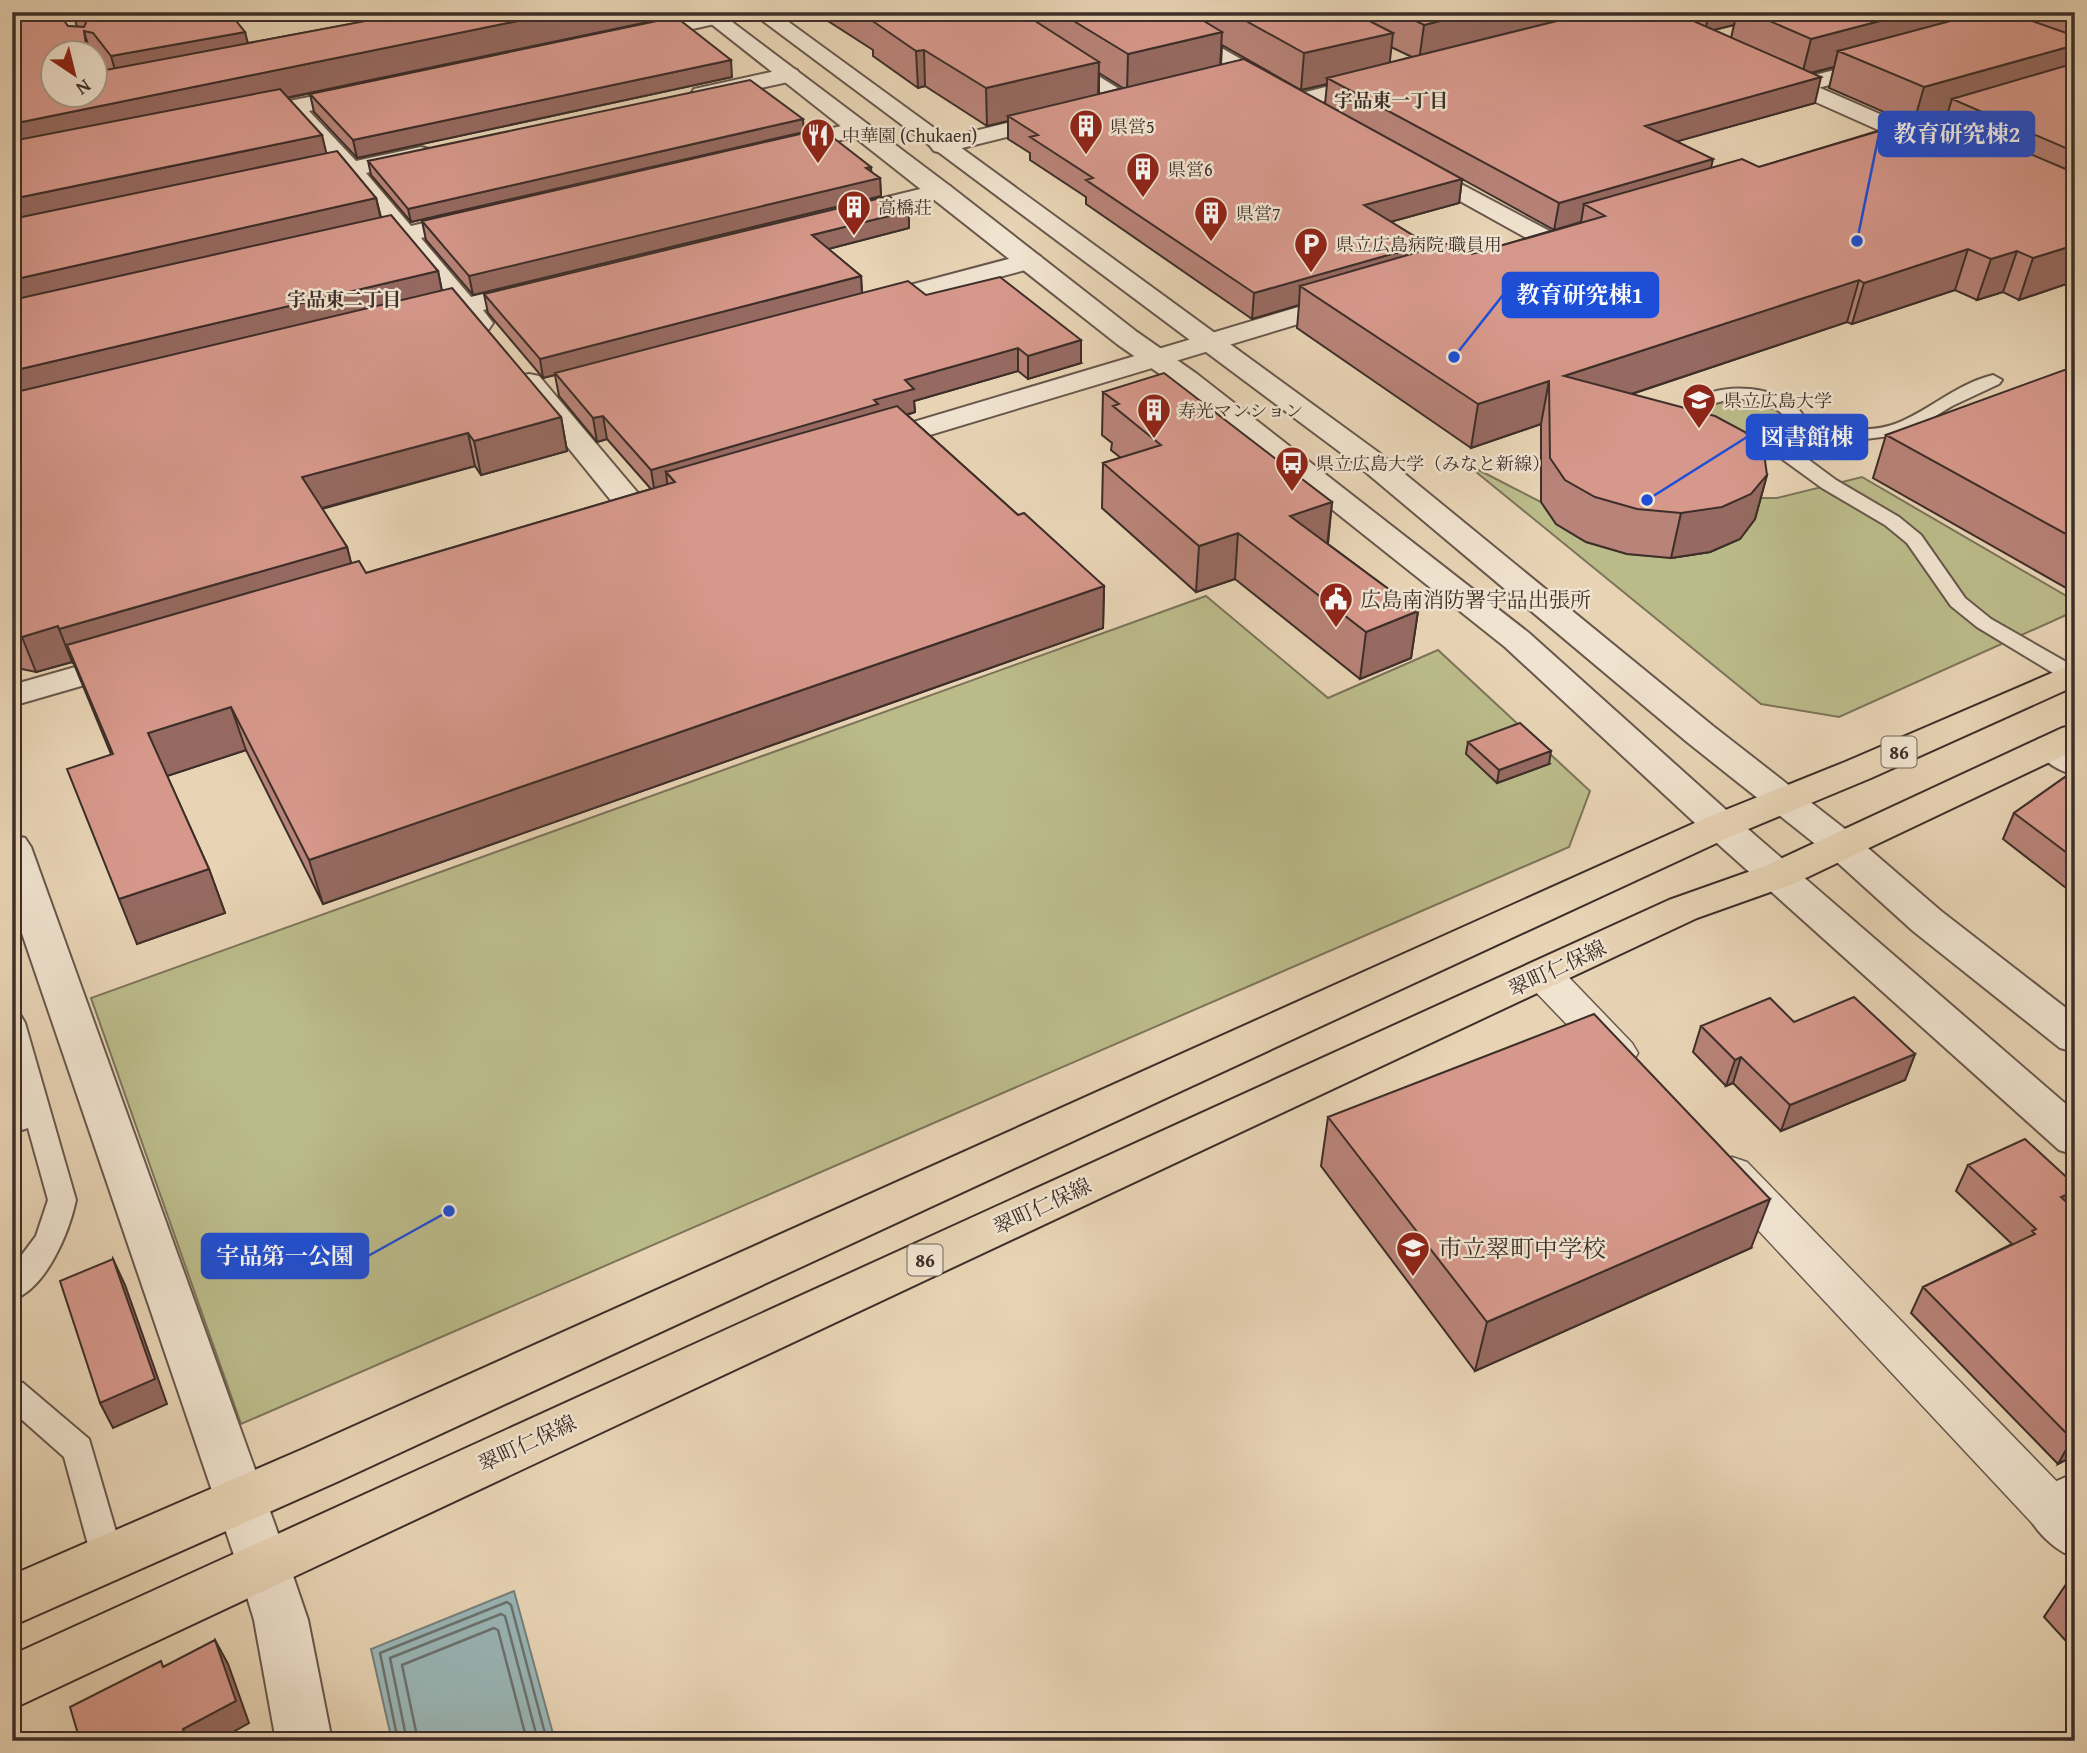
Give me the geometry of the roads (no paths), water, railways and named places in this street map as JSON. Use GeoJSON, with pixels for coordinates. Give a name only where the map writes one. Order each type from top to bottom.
{"type":"FeatureCollection","features":[{"type":"Feature","properties":{"kind":"main road","name":"86"},"geometry":{"type":"LineString","coordinates":[[12,1601],[241,1500],[1721,826],[1784,802],[2073,673]]}},
{"type":"Feature","properties":{"kind":"main road","name":"翠町仁保線"},"geometry":{"type":"LineString","coordinates":[[12,1683],[263,1564],[1683,909],[1779,875],[1841,845],[2067,749]]}},
{"type":"Feature","properties":{"kind":"street"},"geometry":{"type":"LineString","coordinates":[[616,40],[710,16],[743,12]]}},
{"type":"Feature","properties":{"kind":"street"},"geometry":{"type":"LineString","coordinates":[[761,12],[1367,458],[1784,802],[1841,845],[1927,921],[2075,1037]]}},
{"type":"Feature","properties":{"kind":"street"},"geometry":{"type":"LineString","coordinates":[[981,12],[1124,102]]}},
{"type":"Feature","properties":{"kind":"street"},"geometry":{"type":"LineString","coordinates":[[1144,12],[1322,114]]}},
{"type":"Feature","properties":{"kind":"street"},"geometry":{"type":"LineString","coordinates":[[710,16],[941,191],[1517,640],[1721,826],[2075,1138]]}},
{"type":"Feature","properties":{"kind":"street"},"geometry":{"type":"LineString","coordinates":[[1799,86],[1907,57]]}},
{"type":"Feature","properties":{"kind":"street"},"geometry":{"type":"LineString","coordinates":[[1750,64],[1960,158]]}},
{"type":"Feature","properties":{"kind":"street"},"geometry":{"type":"LineString","coordinates":[[1222,78],[1246,72]]}},
{"type":"Feature","properties":{"kind":"street"},"geometry":{"type":"LineString","coordinates":[[686,97],[789,75]]}},
{"type":"Feature","properties":{"kind":"street"},"geometry":{"type":"LineString","coordinates":[[1297,101],[1402,75]]}},
{"type":"Feature","properties":{"kind":"street"},"geometry":{"type":"LineString","coordinates":[[226,120],[387,88]]}},
{"type":"Feature","properties":{"kind":"street"},"geometry":{"type":"LineString","coordinates":[[942,146],[1148,96]]}},
{"type":"Feature","properties":{"kind":"street"},"geometry":{"type":"LineString","coordinates":[[293,107],[350,169],[492,338]]}},
{"type":"Feature","properties":{"kind":"street"},"geometry":{"type":"LineString","coordinates":[[1870,147],[1948,124]]}},
{"type":"Feature","properties":{"kind":"street"},"geometry":{"type":"LineString","coordinates":[[755,153],[859,129]]}},
{"type":"Feature","properties":{"kind":"street"},"geometry":{"type":"LineString","coordinates":[[282,184],[444,149]]}},
{"type":"Feature","properties":{"kind":"street"},"geometry":{"type":"LineString","coordinates":[[1394,154],[1550,241]]}},
{"type":"Feature","properties":{"kind":"street"},"geometry":{"type":"LineString","coordinates":[[822,220],[941,191]]}},
{"type":"Feature","properties":{"kind":"street"},"geometry":{"type":"LineString","coordinates":[[337,250],[499,213]]}},
{"type":"Feature","properties":{"kind":"street"},"geometry":{"type":"LineString","coordinates":[[1524,249],[1577,233]]}},
{"type":"Feature","properties":{"kind":"street"},"geometry":{"type":"LineString","coordinates":[[842,311],[1031,261]]}},
{"type":"Feature","properties":{"kind":"street"},"geometry":{"type":"LineString","coordinates":[[399,323],[558,284]]}},
{"type":"Feature","properties":{"kind":"street"},"geometry":{"type":"LineString","coordinates":[[848,450],[1377,292]]}},
{"type":"Feature","properties":{"kind":"street"},"geometry":{"type":"LineString","coordinates":[[509,359],[637,512]]}},
{"type":"Feature","properties":{"kind":"street"},"geometry":{"type":"LineString","coordinates":[[536,391],[562,384]]}},
{"type":"Feature","properties":{"kind":"street"},"geometry":{"type":"LineString","coordinates":[[12,696],[159,653]]}},
{"type":"Feature","properties":{"kind":"street"},"geometry":{"type":"LineString","coordinates":[[12,847],[263,1564],[281,1620],[303,1741]]}},
{"type":"Feature","properties":{"kind":"street"},"geometry":{"type":"LineString","coordinates":[[1543,975],[1641,1077]]}},
{"type":"Feature","properties":{"kind":"street"},"geometry":{"type":"LineString","coordinates":[[1707,1148],[2067,1512]]}},
{"type":"Feature","properties":{"kind":"lane"},"geometry":{"type":"LineString","coordinates":[[12,21],[71,17],[97,12]]}},
{"type":"Feature","properties":{"kind":"lane"},"geometry":{"type":"LineString","coordinates":[[1800,427],[1849,434],[1893,431],[1951,399],[1993,380]]}},
{"type":"Feature","properties":{"kind":"lane"},"geometry":{"type":"LineString","coordinates":[[1753,394],[1787,408],[1798,418],[1800,427],[1792,436],[1773,443],[1741,443],[1720,437],[1706,429],[1696,418],[1695,409],[1702,401],[1715,395],[1753,394]]}},
{"type":"Feature","properties":{"kind":"lane"},"geometry":{"type":"LineString","coordinates":[[1773,443],[1829,484],[1892,521],[1914,539],[1958,602],[1984,623],[2073,673]]}},
{"type":"Feature","properties":{"kind":"lane"},"geometry":{"type":"LineString","coordinates":[[12,1023],[62,1200],[57,1228],[35,1264],[12,1288]]}},
{"type":"Feature","properties":{"kind":"lane"},"geometry":{"type":"LineString","coordinates":[[12,1124],[39,1113]]}},
{"type":"Feature","properties":{"kind":"lane"},"geometry":{"type":"LineString","coordinates":[[12,1392],[78,1449],[107,1559]]}},
{"type":"Feature","properties":{"kind":"water"},"geometry":{"type":"Polygon","coordinates":[[[514,1591],[555,1741],[392,1741],[371,1649],[514,1591]]]}},
{"type":"Feature","properties":{"kind":"place","name":"県営5"},"geometry":{"type":"Point","coordinates":[1086,156]}},
{"type":"Feature","properties":{"kind":"place","name":"中華園 (Chukaen)"},"geometry":{"type":"Point","coordinates":[818,165]}},
{"type":"Feature","properties":{"kind":"place","name":"県営6"},"geometry":{"type":"Point","coordinates":[1143,199]}},
{"type":"Feature","properties":{"kind":"place","name":"高橋荘"},"geometry":{"type":"Point","coordinates":[854,237]}},
{"type":"Feature","properties":{"kind":"place","name":"教育研究棟2"},"geometry":{"type":"Point","coordinates":[1857,241]}},
{"type":"Feature","properties":{"kind":"place","name":"県営7"},"geometry":{"type":"Point","coordinates":[1211,243]}},
{"type":"Feature","properties":{"kind":"place","name":"県立広島病院 職員用"},"geometry":{"type":"Point","coordinates":[1311,274]}},
{"type":"Feature","properties":{"kind":"place","name":"教育研究棟1"},"geometry":{"type":"Point","coordinates":[1454,357]}},
{"type":"Feature","properties":{"kind":"place","name":"県立広島大学"},"geometry":{"type":"Point","coordinates":[1699,430]}},
{"type":"Feature","properties":{"kind":"place","name":"寿光マンション"},"geometry":{"type":"Point","coordinates":[1154,440]}},
{"type":"Feature","properties":{"kind":"place","name":"県立広島大学（みなと新線）"},"geometry":{"type":"Point","coordinates":[1292,493]}},
{"type":"Feature","properties":{"kind":"place","name":"図書館棟"},"geometry":{"type":"Point","coordinates":[1647,500]}},
{"type":"Feature","properties":{"kind":"place","name":"広島南消防署宇品出張所"},"geometry":{"type":"Point","coordinates":[1336,629]}},
{"type":"Feature","properties":{"kind":"place","name":"宇品第一公園"},"geometry":{"type":"Point","coordinates":[449,1211]}},
{"type":"Feature","properties":{"kind":"place","name":"市立翠町中学校"},"geometry":{"type":"Point","coordinates":[1413,1278]}},
{"type":"Feature","properties":{"kind":"district","name":"宇品東一丁目"},"geometry":{"type":"Point","coordinates":[1391,100]}},
{"type":"Feature","properties":{"kind":"district","name":"宇品東二丁目"},"geometry":{"type":"Point","coordinates":[344,299]}}]}
